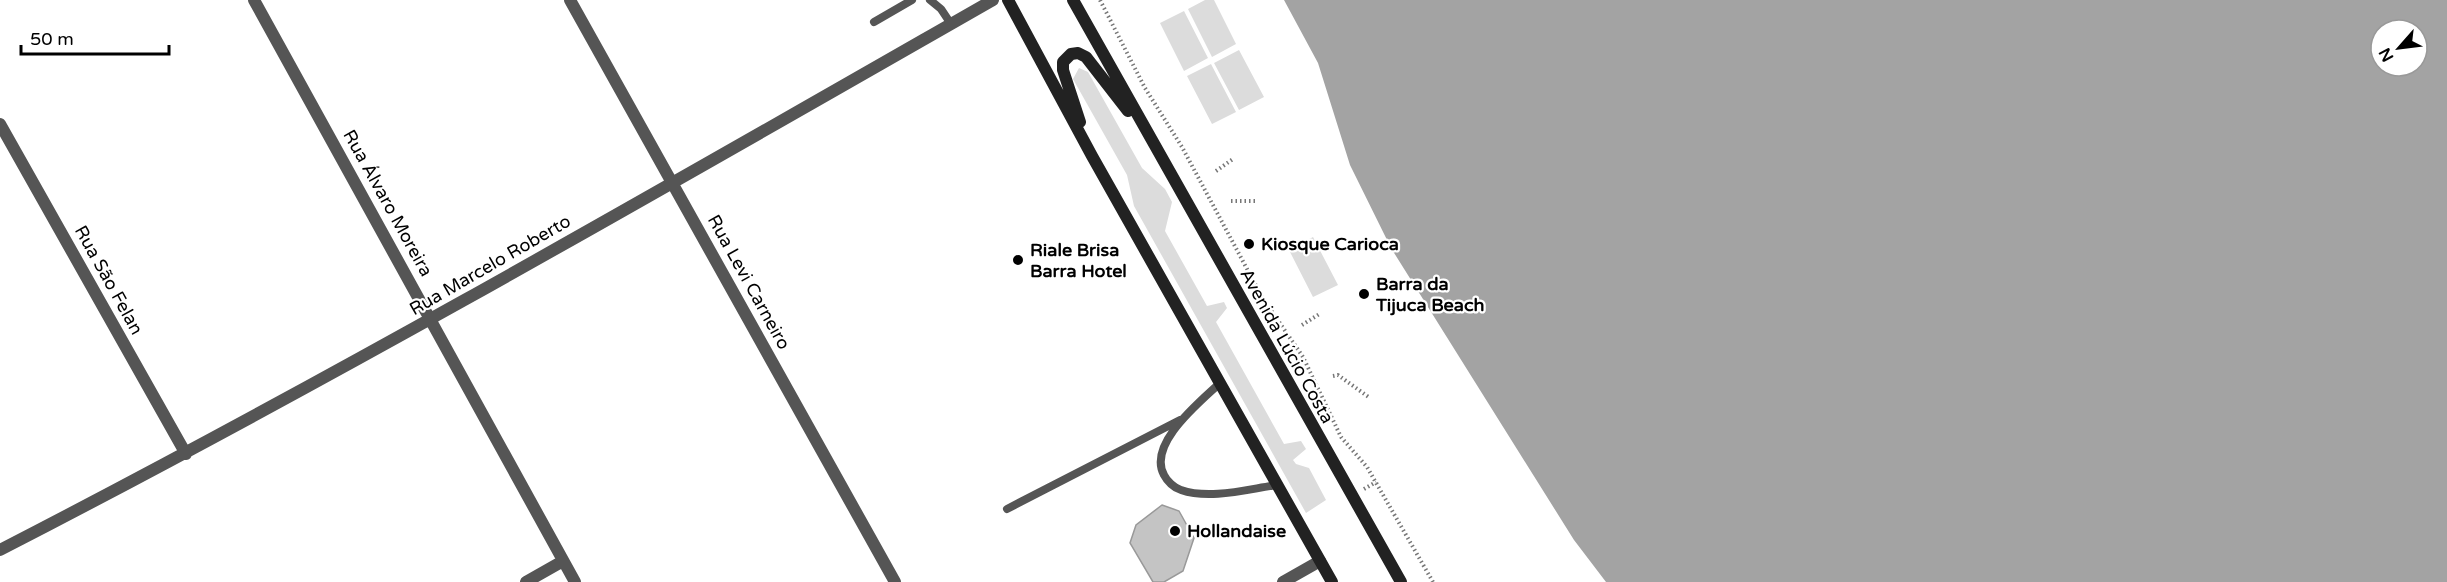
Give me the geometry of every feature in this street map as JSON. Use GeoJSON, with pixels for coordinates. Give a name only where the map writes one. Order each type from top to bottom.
{"type":"FeatureCollection","features":[{"type":"Feature","properties":{"kind":"main road"},"geometry":{"type":"LineString","coordinates":[[1008,0],[1092,156],[1332,582]]}},
{"type":"Feature","properties":{"kind":"main road","name":"Avenida Lúcio Costa"},"geometry":{"type":"LineString","coordinates":[[1073,0],[1401,582]]}},
{"type":"Feature","properties":{"kind":"main road"},"geometry":{"type":"LineString","coordinates":[[1092,156],[1063,70],[1063,62],[1071,54],[1078,53],[1086,57],[1153,143]]}},
{"type":"Feature","properties":{"kind":"street","name":"Rua Álvaro Moreira"},"geometry":{"type":"LineString","coordinates":[[254,0],[432,319],[575,582]]}},
{"type":"Feature","properties":{"kind":"street","name":"Rua Levi Carneiro"},"geometry":{"type":"LineString","coordinates":[[570,0],[896,582]]}},
{"type":"Feature","properties":{"kind":"street","name":"Rua Marcelo Roberto"},"geometry":{"type":"LineString","coordinates":[[0,550],[186,454],[432,319],[993,0]]}},
{"type":"Feature","properties":{"kind":"street","name":"Rua São Felan"},"geometry":{"type":"LineString","coordinates":[[0,124],[186,454]]}},
{"type":"Feature","properties":{"kind":"street"},"geometry":{"type":"LineString","coordinates":[[526,582],[563,561]]}},
{"type":"Feature","properties":{"kind":"street"},"geometry":{"type":"LineString","coordinates":[[1283,582],[1320,561]]}},
{"type":"Feature","properties":{"kind":"lane"},"geometry":{"type":"LineString","coordinates":[[874,22],[912,0]]}},
{"type":"Feature","properties":{"kind":"lane"},"geometry":{"type":"LineString","coordinates":[[930,0],[941,9],[951,24]]}},
{"type":"Feature","properties":{"kind":"lane"},"geometry":{"type":"LineString","coordinates":[[1007,509],[1180,420],[1220,383]]}},
{"type":"Feature","properties":{"kind":"lane"},"geometry":{"type":"LineString","coordinates":[[1180,420],[1162,450],[1160,468],[1167,482],[1180,490],[1214,493],[1277,485]]}},
{"type":"Feature","properties":{"kind":"path"},"geometry":{"type":"LineString","coordinates":[[1100,0],[1145,88],[1182,147],[1262,297],[1303,357],[1341,437],[1367,467],[1433,582]]}},
{"type":"Feature","properties":{"kind":"path"},"geometry":{"type":"LineString","coordinates":[[1216,171],[1233,159]]}},
{"type":"Feature","properties":{"kind":"path"},"geometry":{"type":"LineString","coordinates":[[1230,201],[1256,201]]}},
{"type":"Feature","properties":{"kind":"path"},"geometry":{"type":"LineString","coordinates":[[1302,325],[1320,313]]}},
{"type":"Feature","properties":{"kind":"path"},"geometry":{"type":"LineString","coordinates":[[1333,376],[1338,375],[1370,398]]}},
{"type":"Feature","properties":{"kind":"shaded area"},"geometry":{"type":"Polygon","coordinates":[[[1205,0],[1214,0],[1236,44],[1212,57],[1188,9],[1205,0]]]}},
{"type":"Feature","properties":{"kind":"shaded area"},"geometry":{"type":"Polygon","coordinates":[[[1284,0],[2447,0],[2447,582],[1606,582],[1574,540],[1391,248],[1350,165],[1318,63],[1284,0]]]}},
{"type":"Feature","properties":{"kind":"shaded area"},"geometry":{"type":"Polygon","coordinates":[[[1184,11],[1208,58],[1184,71],[1160,23],[1184,11]]]}},
{"type":"Feature","properties":{"kind":"shaded area"},"geometry":{"type":"Polygon","coordinates":[[[1239,50],[1264,97],[1239,110],[1214,63],[1239,50]]]}},
{"type":"Feature","properties":{"kind":"shaded area"},"geometry":{"type":"Polygon","coordinates":[[[1211,64],[1236,112],[1212,124],[1187,76],[1211,64]]]}},
{"type":"Feature","properties":{"kind":"shaded area"},"geometry":{"type":"Polygon","coordinates":[[[1079,68],[1088,72],[1142,168],[1165,189],[1172,202],[1165,231],[1207,306],[1224,302],[1227,308],[1216,322],[1284,444],[1301,441],[1306,449],[1293,460],[1296,464],[1309,468],[1326,500],[1306,513],[1134,206],[1127,175],[1073,79],[1079,68]]]}},
{"type":"Feature","properties":{"kind":"shaded area"},"geometry":{"type":"Polygon","coordinates":[[[1313,237],[1338,285],[1313,297],[1289,250],[1313,237]]]}},
{"type":"Feature","properties":{"kind":"building"},"geometry":{"type":"Polygon","coordinates":[[[1162,505],[1179,511],[1194,538],[1183,571],[1164,582],[1153,582],[1130,543],[1136,525],[1162,505]]]}},
{"type":"Feature","properties":{"kind":"place","name":"Kiosque Carioca"},"geometry":{"type":"Point","coordinates":[1249,244]}},
{"type":"Feature","properties":{"kind":"place","name":"Riale Brisa Barra Hotel"},"geometry":{"type":"Point","coordinates":[1018,260]}},
{"type":"Feature","properties":{"kind":"place","name":"Barra da Tijuca Beach"},"geometry":{"type":"Point","coordinates":[1364,294]}},
{"type":"Feature","properties":{"kind":"place","name":"Hollandaise"},"geometry":{"type":"Point","coordinates":[1175,531]}}]}
